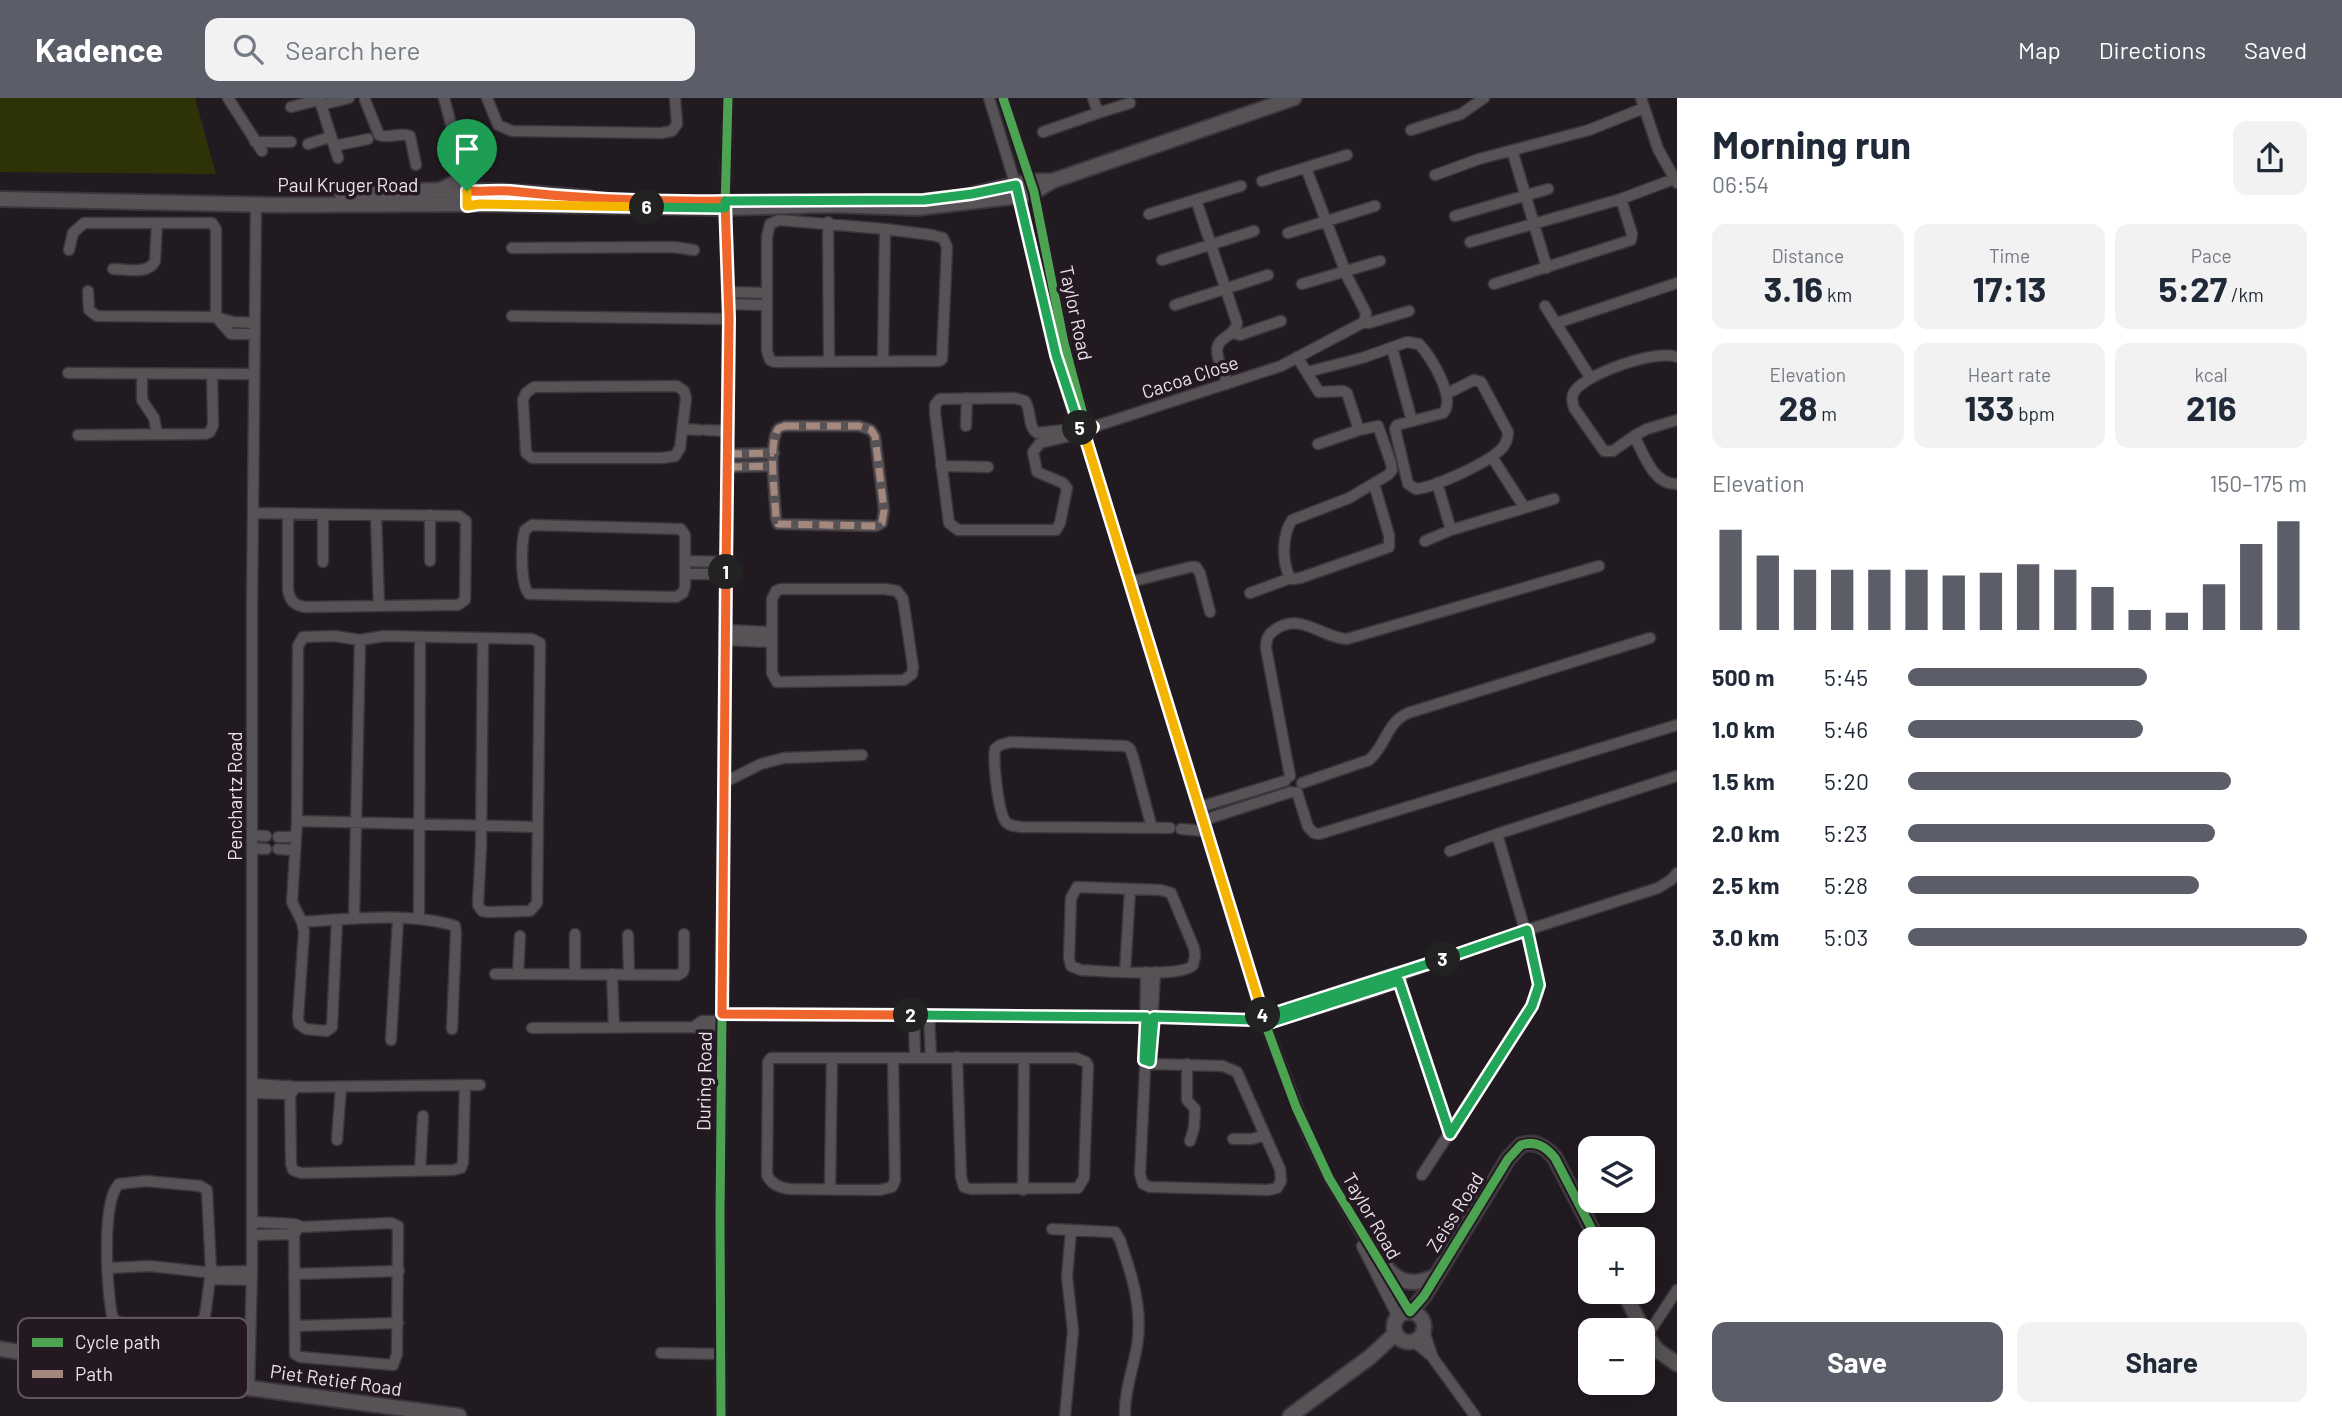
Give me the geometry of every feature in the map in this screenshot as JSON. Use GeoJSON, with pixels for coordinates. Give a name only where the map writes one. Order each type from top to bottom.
{"type":"FeatureCollection","features":[{"type":"Feature","properties":{"kind":"street"},"geometry":{"type":"LineString","coordinates":[[228,98],[262,151]]}},
{"type":"Feature","properties":{"kind":"street"},"geometry":{"type":"LineString","coordinates":[[291,107],[349,98]]}},
{"type":"Feature","properties":{"kind":"street"},"geometry":{"type":"LineString","coordinates":[[376,98],[365,99],[379,135],[410,136],[416,165]]}},
{"type":"Feature","properties":{"kind":"street"},"geometry":{"type":"LineString","coordinates":[[444,98],[465,173],[467,198]]}},
{"type":"Feature","properties":{"kind":"street"},"geometry":{"type":"LineString","coordinates":[[487,98],[499,125],[512,131],[661,133],[672,131],[677,124],[675,98]]}},
{"type":"Feature","properties":{"kind":"street","name":"During Road"},"geometry":{"type":"LineString","coordinates":[[721,1416],[729,318],[725,204],[728,98]]}},
{"type":"Feature","properties":{"kind":"street"},"geometry":{"type":"LineString","coordinates":[[989,98],[1025,188]]}},
{"type":"Feature","properties":{"kind":"street"},"geometry":{"type":"LineString","coordinates":[[1003,98],[1025,188]]}},
{"type":"Feature","properties":{"kind":"street"},"geometry":{"type":"LineString","coordinates":[[1093,98],[1098,113]]}},
{"type":"Feature","properties":{"kind":"street","name":"Paul Kruger Road"},"geometry":{"type":"LineString","coordinates":[[0,199],[277,205],[467,198],[508,191],[528,195],[725,204],[924,200],[1025,188],[1052,181],[1294,98]]}},
{"type":"Feature","properties":{"kind":"street"},"geometry":{"type":"LineString","coordinates":[[1411,130],[1461,114],[1484,98]]}},
{"type":"Feature","properties":{"kind":"street"},"geometry":{"type":"LineString","coordinates":[[320,101],[338,158]]}},
{"type":"Feature","properties":{"kind":"street"},"geometry":{"type":"LineString","coordinates":[[1043,132],[1130,103]]}},
{"type":"Feature","properties":{"kind":"street"},"geometry":{"type":"LineString","coordinates":[[1435,175],[1588,130],[1642,103],[1658,149],[1676,181],[1470,242]]}},
{"type":"Feature","properties":{"kind":"street"},"geometry":{"type":"LineString","coordinates":[[308,144],[368,139]]}},
{"type":"Feature","properties":{"kind":"street"},"geometry":{"type":"LineString","coordinates":[[255,142],[291,142]]}},
{"type":"Feature","properties":{"kind":"street"},"geometry":{"type":"LineString","coordinates":[[1513,150],[1547,268]]}},
{"type":"Feature","properties":{"kind":"street"},"geometry":{"type":"LineString","coordinates":[[1262,181],[1347,155]]}},
{"type":"Feature","properties":{"kind":"street"},"geometry":{"type":"LineString","coordinates":[[1306,168],[1345,272],[1366,313],[1364,322]]}},
{"type":"Feature","properties":{"kind":"street"},"geometry":{"type":"LineString","coordinates":[[438,190],[455,183],[465,173]]}},
{"type":"Feature","properties":{"kind":"street"},"geometry":{"type":"LineString","coordinates":[[1149,214],[1241,186]]}},
{"type":"Feature","properties":{"kind":"street","name":"Taylor Road"},"geometry":{"type":"LineString","coordinates":[[1025,188],[1085,431],[1200,807],[1260,1020],[1308,1135],[1404,1315]]}},
{"type":"Feature","properties":{"kind":"street"},"geometry":{"type":"LineString","coordinates":[[1455,216],[1548,189]]}},
{"type":"Feature","properties":{"kind":"street","name":"Paul Kruger Road"},"geometry":{"type":"LineString","coordinates":[[260,203],[276,198],[438,190],[467,198]]}},
{"type":"Feature","properties":{"kind":"street"},"geometry":{"type":"LineString","coordinates":[[1494,285],[1631,240],[1632,234],[1621,199]]}},
{"type":"Feature","properties":{"kind":"street"},"geometry":{"type":"LineString","coordinates":[[1196,200],[1237,323],[1233,333],[1218,346],[1219,357],[1230,383]]}},
{"type":"Feature","properties":{"kind":"street","name":"Penchartz Road"},"geometry":{"type":"LineString","coordinates":[[249,1388],[252,1276],[254,374],[260,203]]}},
{"type":"Feature","properties":{"kind":"street"},"geometry":{"type":"LineString","coordinates":[[1288,233],[1375,206]]}},
{"type":"Feature","properties":{"kind":"street"},"geometry":{"type":"LineString","coordinates":[[779,220],[828,222],[938,236],[946,242],[942,359],[770,360],[766,351],[770,224],[779,220]]}},
{"type":"Feature","properties":{"kind":"street"},"geometry":{"type":"LineString","coordinates":[[69,250],[73,233],[83,223],[208,222],[215,226],[216,317],[231,334],[255,334]]}},
{"type":"Feature","properties":{"kind":"street"},"geometry":{"type":"LineString","coordinates":[[828,222],[829,361]]}},
{"type":"Feature","properties":{"kind":"street"},"geometry":{"type":"LineString","coordinates":[[113,269],[147,270],[153,267],[157,223]]}},
{"type":"Feature","properties":{"kind":"street"},"geometry":{"type":"LineString","coordinates":[[883,360],[885,229]]}},
{"type":"Feature","properties":{"kind":"street"},"geometry":{"type":"LineString","coordinates":[[1162,260],[1254,232]]}},
{"type":"Feature","properties":{"kind":"street"},"geometry":{"type":"LineString","coordinates":[[512,248],[673,247],[695,250]]}},
{"type":"Feature","properties":{"kind":"street"},"geometry":{"type":"LineString","coordinates":[[1302,284],[1380,261]]}},
{"type":"Feature","properties":{"kind":"street"},"geometry":{"type":"LineString","coordinates":[[1175,305],[1268,275]]}},
{"type":"Feature","properties":{"kind":"street"},"geometry":{"type":"LineString","coordinates":[[1557,323],[1677,283]]}},
{"type":"Feature","properties":{"kind":"street"},"geometry":{"type":"LineString","coordinates":[[88,291],[89,310],[97,316],[216,317],[233,323],[255,323]]}},
{"type":"Feature","properties":{"kind":"street"},"geometry":{"type":"LineString","coordinates":[[729,292],[766,293]]}},
{"type":"Feature","properties":{"kind":"street"},"geometry":{"type":"LineString","coordinates":[[729,304],[766,305]]}},
{"type":"Feature","properties":{"kind":"street"},"geometry":{"type":"LineString","coordinates":[[1545,306],[1590,377]]}},
{"type":"Feature","properties":{"kind":"street","name":"Cacoa Close"},"geometry":{"type":"LineString","coordinates":[[1085,431],[1282,366],[1364,322],[1369,323],[1409,311]]}},
{"type":"Feature","properties":{"kind":"street"},"geometry":{"type":"LineString","coordinates":[[512,316],[729,318]]}},
{"type":"Feature","properties":{"kind":"street"},"geometry":{"type":"LineString","coordinates":[[1233,333],[1240,335],[1281,321]]}},
{"type":"Feature","properties":{"kind":"street"},"geometry":{"type":"LineString","coordinates":[[1307,372],[1407,342],[1419,344],[1431,358],[1446,394],[1446,411],[1398,425],[1395,429],[1408,484],[1416,489],[1437,483],[1492,457],[1508,439],[1508,432],[1481,382],[1468,382],[1446,394]]}},
{"type":"Feature","properties":{"kind":"street"},"geometry":{"type":"LineString","coordinates":[[1392,348],[1412,421]]}},
{"type":"Feature","properties":{"kind":"street"},"geometry":{"type":"LineString","coordinates":[[1677,357],[1668,354],[1651,356],[1590,377],[1573,393],[1572,401],[1594,439],[1609,452],[1647,429],[1677,420]]}},
{"type":"Feature","properties":{"kind":"street"},"geometry":{"type":"LineString","coordinates":[[1297,357],[1319,392],[1347,393],[1359,430]]}},
{"type":"Feature","properties":{"kind":"street"},"geometry":{"type":"LineString","coordinates":[[68,373],[254,374]]}},
{"type":"Feature","properties":{"kind":"street"},"geometry":{"type":"LineString","coordinates":[[78,435],[210,432],[213,425],[212,374]]}},
{"type":"Feature","properties":{"kind":"street"},"geometry":{"type":"LineString","coordinates":[[142,375],[142,400],[154,418],[157,434]]}},
{"type":"Feature","properties":{"kind":"street"},"geometry":{"type":"LineString","coordinates":[[677,386],[686,395],[683,429],[679,452],[671,458],[532,458],[524,448],[524,397],[534,387],[677,386]]}},
{"type":"Feature","properties":{"kind":"street"},"geometry":{"type":"LineString","coordinates":[[944,398],[1014,398],[1025,401],[1029,406],[1031,427],[1038,433],[1085,431],[1040,443],[1033,452],[1037,472],[1063,483],[1067,488],[1056,530],[958,530],[949,523],[935,405],[944,398]]}},
{"type":"Feature","properties":{"kind":"street"},"geometry":{"type":"LineString","coordinates":[[966,426],[967,398]]}},
{"type":"Feature","properties":{"kind":"street"},"geometry":{"type":"LineString","coordinates":[[859,426],[872,430],[875,436],[884,521],[876,526],[779,524],[776,519],[773,466],[776,433],[782,427],[859,426]]}},
{"type":"Feature","properties":{"kind":"street"},"geometry":{"type":"LineString","coordinates":[[1291,578],[1287,572],[1284,549],[1287,529],[1292,520],[1349,499],[1391,473],[1391,463],[1378,426],[1318,444]]}},
{"type":"Feature","properties":{"kind":"street"},"geometry":{"type":"LineString","coordinates":[[683,429],[728,431]]}},
{"type":"Feature","properties":{"kind":"street"},"geometry":{"type":"LineString","coordinates":[[1634,436],[1659,479],[1677,484]]}},
{"type":"Feature","properties":{"kind":"street"},"geometry":{"type":"LineString","coordinates":[[728,454],[774,453]]}},
{"type":"Feature","properties":{"kind":"street"},"geometry":{"type":"LineString","coordinates":[[1492,457],[1524,507]]}},
{"type":"Feature","properties":{"kind":"street"},"geometry":{"type":"LineString","coordinates":[[727,467],[773,466]]}},
{"type":"Feature","properties":{"kind":"street"},"geometry":{"type":"LineString","coordinates":[[941,466],[988,467]]}},
{"type":"Feature","properties":{"kind":"street"},"geometry":{"type":"LineString","coordinates":[[1437,483],[1451,530]]}},
{"type":"Feature","properties":{"kind":"street"},"geometry":{"type":"LineString","coordinates":[[1250,593],[1389,547],[1390,535],[1374,484]]}},
{"type":"Feature","properties":{"kind":"street"},"geometry":{"type":"LineString","coordinates":[[1425,541],[1451,530],[1554,499]]}},
{"type":"Feature","properties":{"kind":"street"},"geometry":{"type":"LineString","coordinates":[[253,513],[430,514],[464,518],[465,600],[451,606],[305,607],[292,601],[288,590],[288,514]]}},
{"type":"Feature","properties":{"kind":"street"},"geometry":{"type":"LineString","coordinates":[[323,514],[323,562]]}},
{"type":"Feature","properties":{"kind":"street"},"geometry":{"type":"LineString","coordinates":[[376,514],[379,606]]}},
{"type":"Feature","properties":{"kind":"street"},"geometry":{"type":"LineString","coordinates":[[430,514],[430,561]]}},
{"type":"Feature","properties":{"kind":"street"},"geometry":{"type":"LineString","coordinates":[[532,525],[677,528],[685,533],[685,574],[685,590],[676,597],[533,596],[526,592],[524,587],[523,534],[527,527],[532,525]]}},
{"type":"Feature","properties":{"kind":"street"},"geometry":{"type":"LineString","coordinates":[[685,561],[726,562]]}},
{"type":"Feature","properties":{"kind":"street"},"geometry":{"type":"LineString","coordinates":[[1130,582],[1190,566],[1196,568],[1200,573],[1210,612]]}},
{"type":"Feature","properties":{"kind":"street"},"geometry":{"type":"LineString","coordinates":[[1297,789],[1286,788],[1287,779],[1265,648],[1271,632],[1295,622],[1347,639],[1599,566]]}},
{"type":"Feature","properties":{"kind":"street"},"geometry":{"type":"LineString","coordinates":[[685,574],[726,574]]}},
{"type":"Feature","properties":{"kind":"street"},"geometry":{"type":"LineString","coordinates":[[781,589],[893,590],[900,593],[903,599],[913,671],[910,678],[904,680],[781,683],[773,677],[772,637],[772,598],[776,591],[781,589]]}},
{"type":"Feature","properties":{"kind":"street"},"geometry":{"type":"LineString","coordinates":[[726,635],[772,637]]}},
{"type":"Feature","properties":{"kind":"street"},"geometry":{"type":"LineString","coordinates":[[337,920],[332,1024],[326,1031],[306,1029],[298,1021],[304,943],[302,922],[292,902],[298,821],[298,643],[303,637],[360,640],[377,636],[420,638],[483,638],[532,639],[540,643],[536,907],[530,911],[488,912],[482,911],[478,905],[483,638]]}},
{"type":"Feature","properties":{"kind":"street"},"geometry":{"type":"LineString","coordinates":[[419,919],[420,638]]}},
{"type":"Feature","properties":{"kind":"street"},"geometry":{"type":"LineString","coordinates":[[1152,828],[1133,757],[1126,746],[1011,742],[995,749],[1001,811],[1010,825],[1175,829],[1205,826],[1369,760],[1377,752],[1395,720],[1408,713],[1650,638]]}},
{"type":"Feature","properties":{"kind":"street"},"geometry":{"type":"LineString","coordinates":[[354,919],[360,640]]}},
{"type":"Feature","properties":{"kind":"street"},"geometry":{"type":"LineString","coordinates":[[1200,807],[1299,777],[1297,789],[1308,827],[1319,834],[1677,724]]}},
{"type":"Feature","properties":{"kind":"street"},"geometry":{"type":"LineString","coordinates":[[725,782],[773,761],[795,757],[862,755]]}},
{"type":"Feature","properties":{"kind":"street"},"geometry":{"type":"LineString","coordinates":[[1450,851],[1677,776]]}},
{"type":"Feature","properties":{"kind":"street"},"geometry":{"type":"LineString","coordinates":[[298,821],[537,827]]}},
{"type":"Feature","properties":{"kind":"street"},"geometry":{"type":"LineString","coordinates":[[1422,1175],[1536,998],[1539,985],[1527,930],[1497,834]]}},
{"type":"Feature","properties":{"kind":"street"},"geometry":{"type":"LineString","coordinates":[[252,835],[266,836]]}},
{"type":"Feature","properties":{"kind":"street"},"geometry":{"type":"LineString","coordinates":[[278,837],[296,836]]}},
{"type":"Feature","properties":{"kind":"street"},"geometry":{"type":"LineString","coordinates":[[252,848],[266,849]]}},
{"type":"Feature","properties":{"kind":"street"},"geometry":{"type":"LineString","coordinates":[[278,849],[295,850]]}},
{"type":"Feature","properties":{"kind":"street"},"geometry":{"type":"LineString","coordinates":[[532,1028],[694,1027],[702,1021],[914,1015],[1260,1020],[1400,976],[1527,930],[1658,888],[1677,873]]}},
{"type":"Feature","properties":{"kind":"street"},"geometry":{"type":"LineString","coordinates":[[1077,887],[1161,890],[1171,893],[1194,948],[1195,962],[1190,970],[1125,972],[1081,970],[1071,966],[1071,898],[1077,887]]}},
{"type":"Feature","properties":{"kind":"street"},"geometry":{"type":"LineString","coordinates":[[1125,972],[1130,890]]}},
{"type":"Feature","properties":{"kind":"street"},"geometry":{"type":"LineString","coordinates":[[391,1040],[398,919]]}},
{"type":"Feature","properties":{"kind":"street"},"geometry":{"type":"LineString","coordinates":[[302,922],[419,919],[453,925],[456,929],[452,1029]]}},
{"type":"Feature","properties":{"kind":"street"},"geometry":{"type":"LineString","coordinates":[[575,934],[575,974]]}},
{"type":"Feature","properties":{"kind":"street"},"geometry":{"type":"LineString","coordinates":[[495,974],[680,974],[684,968],[684,934]]}},
{"type":"Feature","properties":{"kind":"street"},"geometry":{"type":"LineString","coordinates":[[628,935],[628,974]]}},
{"type":"Feature","properties":{"kind":"street"},"geometry":{"type":"LineString","coordinates":[[518,974],[520,936]]}},
{"type":"Feature","properties":{"kind":"street"},"geometry":{"type":"LineString","coordinates":[[1148,1064],[1223,1066],[1237,1072],[1281,1174],[1277,1188],[1176,1188],[1150,1187],[1143,1184],[1140,1174],[1151,972]]}},
{"type":"Feature","properties":{"kind":"street"},"geometry":{"type":"LineString","coordinates":[[612,974],[614,1026]]}},
{"type":"Feature","properties":{"kind":"street"},"geometry":{"type":"LineString","coordinates":[[1400,976],[1450,1134]]}},
{"type":"Feature","properties":{"kind":"street"},"geometry":{"type":"LineString","coordinates":[[914,1015],[915,1058]]}},
{"type":"Feature","properties":{"kind":"street"},"geometry":{"type":"LineString","coordinates":[[929,1015],[931,1058]]}},
{"type":"Feature","properties":{"kind":"street"},"geometry":{"type":"LineString","coordinates":[[893,1058],[895,1184],[890,1189],[783,1188],[769,1180],[768,1062],[773,1057],[957,1057],[1082,1059],[1088,1066],[1083,1182],[1078,1188],[964,1187],[957,1057]]}},
{"type":"Feature","properties":{"kind":"street"},"geometry":{"type":"LineString","coordinates":[[830,1189],[832,1058]]}},
{"type":"Feature","properties":{"kind":"street"},"geometry":{"type":"LineString","coordinates":[[1023,1189],[1024,1058]]}},
{"type":"Feature","properties":{"kind":"street"},"geometry":{"type":"LineString","coordinates":[[1187,1064],[1187,1100],[1195,1109],[1190,1141]]}},
{"type":"Feature","properties":{"kind":"street"},"geometry":{"type":"LineString","coordinates":[[292,1089],[291,1164],[296,1171],[420,1171],[453,1170],[462,1165],[465,1085]]}},
{"type":"Feature","properties":{"kind":"street"},"geometry":{"type":"LineString","coordinates":[[252,1088],[480,1085]]}},
{"type":"Feature","properties":{"kind":"street"},"geometry":{"type":"LineString","coordinates":[[337,1140],[341,1087]]}},
{"type":"Feature","properties":{"kind":"street"},"geometry":{"type":"LineString","coordinates":[[420,1171],[423,1116]]}},
{"type":"Feature","properties":{"kind":"street"},"geometry":{"type":"LineString","coordinates":[[1233,1139],[1251,1139],[1265,1135]]}},
{"type":"Feature","properties":{"kind":"street","name":"Taylor Road"},"geometry":{"type":"LineString","coordinates":[[1308,1135],[1322,1177],[1404,1315]]}},
{"type":"Feature","properties":{"kind":"street","name":"Zeiss Road"},"geometry":{"type":"LineString","coordinates":[[1412,1333],[1424,1296],[1436,1276],[1514,1151],[1526,1143],[1539,1144],[1555,1158],[1591,1227]]}},
{"type":"Feature","properties":{"kind":"street"},"geometry":{"type":"LineString","coordinates":[[113,1318],[108,1268],[108,1229],[114,1190],[119,1184],[146,1181],[200,1186],[207,1190],[208,1274],[206,1312],[203,1318]]}},
{"type":"Feature","properties":{"kind":"street"},"geometry":{"type":"LineString","coordinates":[[252,1222],[297,1228]]}},
{"type":"Feature","properties":{"kind":"street"},"geometry":{"type":"LineString","coordinates":[[252,1235],[297,1228],[323,1224],[394,1223],[400,1230],[395,1363],[390,1365],[298,1357],[295,1354],[294,1274],[297,1228]]}},
{"type":"Feature","properties":{"kind":"street"},"geometry":{"type":"LineString","coordinates":[[1052,1229],[1115,1233],[1120,1240],[1138,1299],[1139,1320],[1125,1416]]}},
{"type":"Feature","properties":{"kind":"street"},"geometry":{"type":"LineString","coordinates":[[1065,1416],[1073,1331],[1067,1277],[1072,1230]]}},
{"type":"Feature","properties":{"kind":"street"},"geometry":{"type":"LineString","coordinates":[[1369,1246],[1398,1279],[1416,1283],[1436,1276]]}},
{"type":"Feature","properties":{"kind":"street"},"geometry":{"type":"LineString","coordinates":[[108,1268],[150,1266],[208,1274],[252,1276]]}},
{"type":"Feature","properties":{"kind":"street"},"geometry":{"type":"LineString","coordinates":[[294,1274],[399,1271]]}},
{"type":"Feature","properties":{"kind":"street"},"geometry":{"type":"LineString","coordinates":[[1655,1319],[1677,1290]]}},
{"type":"Feature","properties":{"kind":"street","name":"Zeiss Road"},"geometry":{"type":"LineString","coordinates":[[1404,1315],[1424,1296]]}},
{"type":"Feature","properties":{"kind":"street"},"geometry":{"type":"LineString","coordinates":[[1290,1416],[1370,1357],[1412,1333],[1417,1314],[1404,1315],[1394,1325],[1412,1333],[1433,1357],[1475,1416]]}},
{"type":"Feature","properties":{"kind":"street"},"geometry":{"type":"LineString","coordinates":[[295,1326],[398,1323]]}},
{"type":"Feature","properties":{"kind":"street"},"geometry":{"type":"LineString","coordinates":[[1655,1347],[1677,1364]]}},
{"type":"Feature","properties":{"kind":"street","name":"Piet Retief Road"},"geometry":{"type":"LineString","coordinates":[[0,1349],[18,1352]]}},
{"type":"Feature","properties":{"kind":"street"},"geometry":{"type":"LineString","coordinates":[[661,1353],[721,1354]]}},
{"type":"Feature","properties":{"kind":"street","name":"Piet Retief Road"},"geometry":{"type":"LineString","coordinates":[[249,1388],[459,1416]]}},
{"type":"Feature","properties":{"kind":"green space"},"geometry":{"type":"Polygon","coordinates":[[[0,98],[195,98],[216,174],[0,172],[0,98]]]}},
{"type":"Feature","properties":{"kind":"marked path"},"geometry":{"type":"LineString","coordinates":[[785,426],[859,426],[871,430],[875,436],[884,510],[882,523],[876,526],[778,524],[773,451],[777,431],[785,426]]}},
{"type":"Feature","properties":{"kind":"marked path"},"geometry":{"type":"LineString","coordinates":[[728,454],[774,453]]}},
{"type":"Feature","properties":{"kind":"marked path"},"geometry":{"type":"LineString","coordinates":[[728,467],[773,466]]}},
{"type":"Feature","properties":{"kind":"cycle path"},"geometry":{"type":"LineString","coordinates":[[721,1416],[720,1215],[729,319],[725,208],[728,98]]}},
{"type":"Feature","properties":{"kind":"cycle path"},"geometry":{"type":"LineString","coordinates":[[1003,98],[1034,192],[1064,343],[1086,426],[1086,440],[1262,1015],[1296,1107],[1329,1178],[1410,1312],[1424,1296],[1508,1159],[1521,1145],[1531,1143],[1540,1146],[1555,1158],[1591,1227]]}},
{"type":"Feature","properties":{"kind":"route"},"geometry":{"type":"LineString","coordinates":[[467,191],[467,206],[480,204],[725,208],[725,201],[924,200],[1016,185],[1056,355],[1079,429],[1093,427],[1087,432],[1086,440],[1262,1015],[1266,1024],[1375,991],[1399,981],[1450,1134],[1536,998],[1538,975],[1527,930],[1405,972],[1262,1015],[1253,1020],[1154,1017],[1150,1062],[1144,1060],[1146,1017],[722,1014],[729,318],[725,201],[632,201],[528,195],[508,191],[467,191]]}}]}
